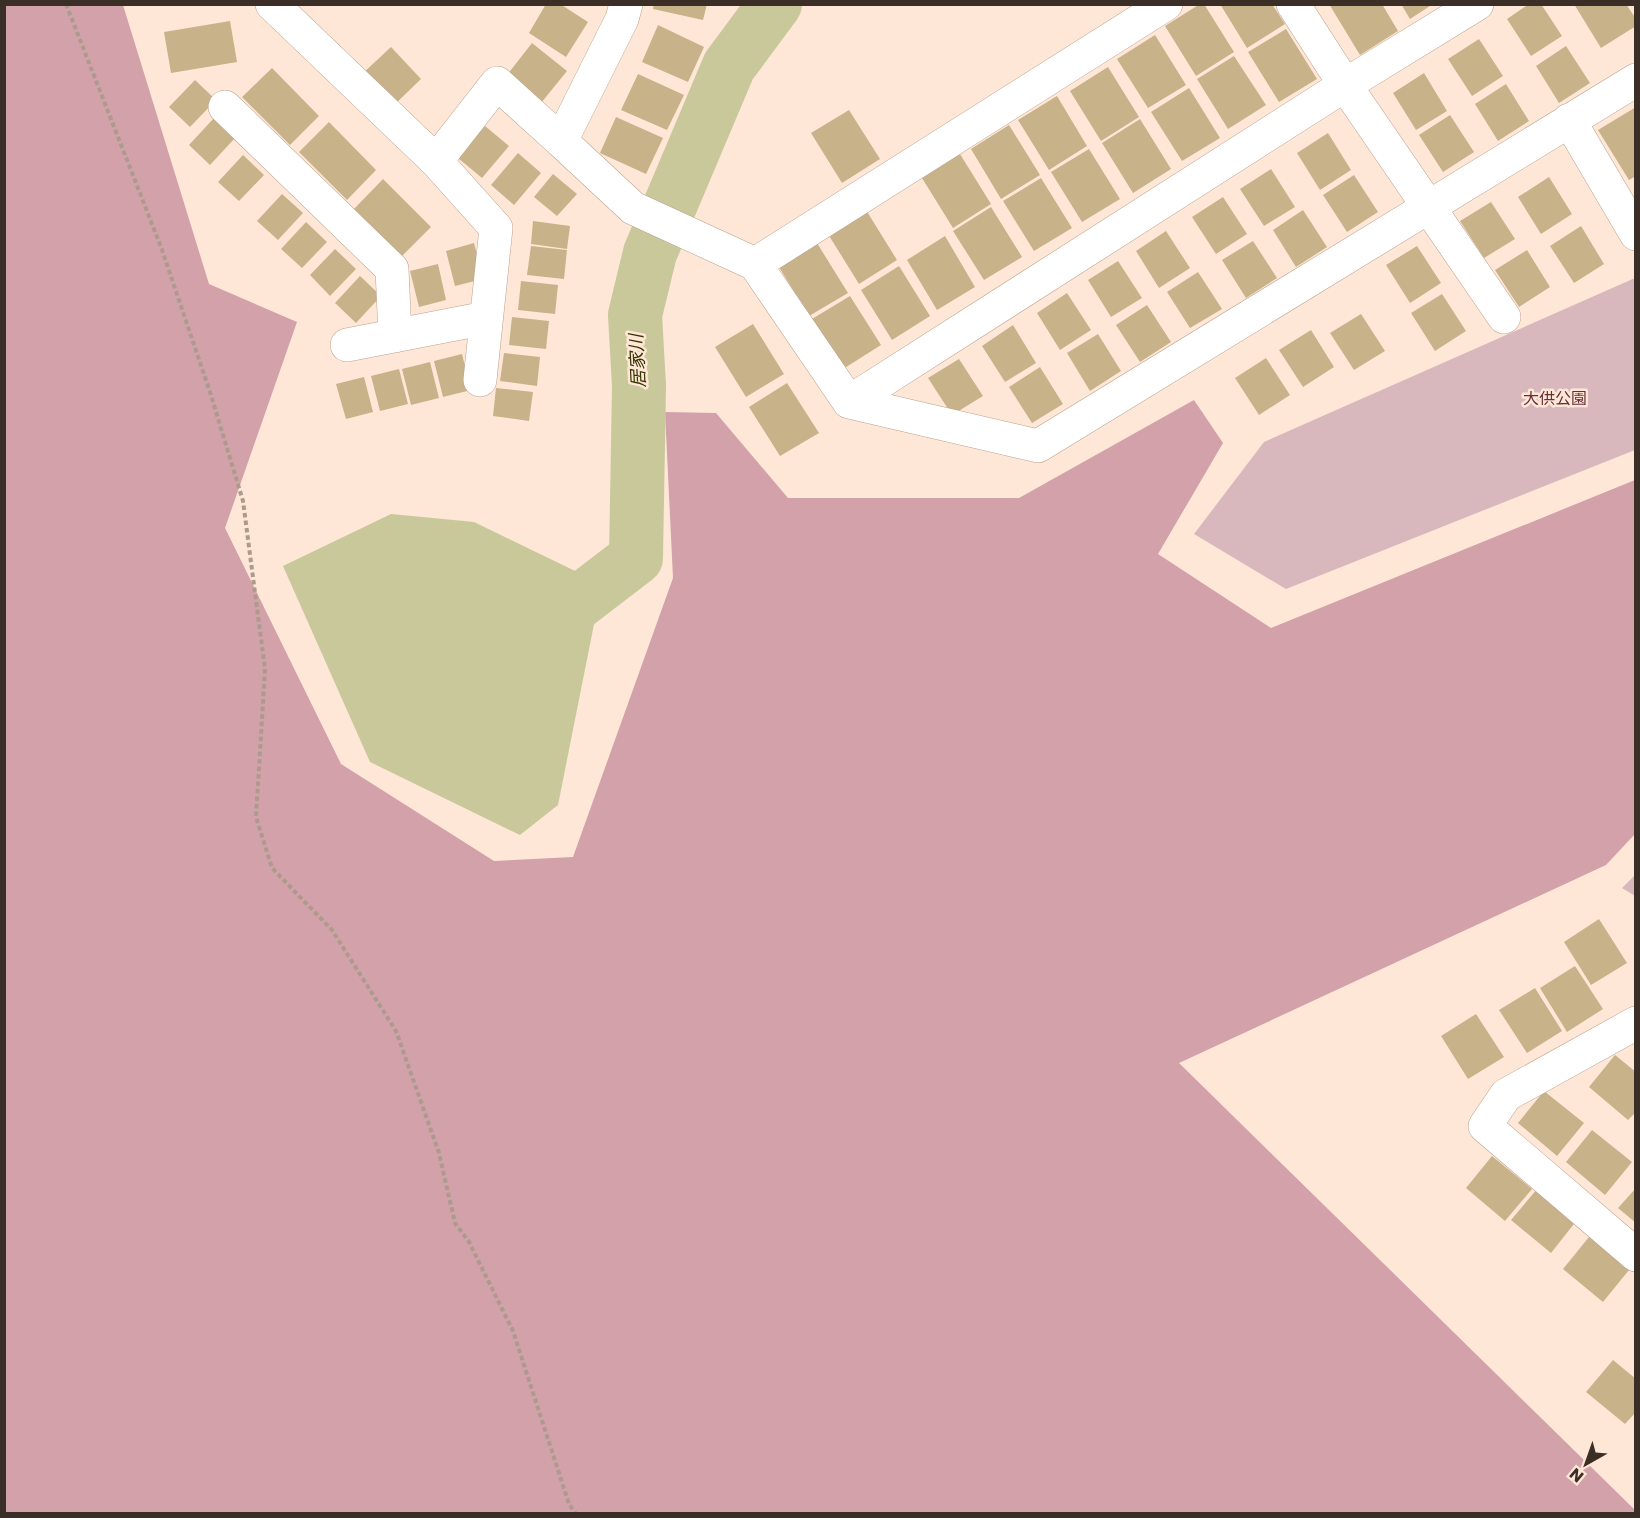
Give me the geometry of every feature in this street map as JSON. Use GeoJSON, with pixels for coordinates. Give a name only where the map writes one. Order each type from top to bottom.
{"type":"FeatureCollection","features":[{"type":"Feature","properties":{"kind":"street"},"geometry":{"type":"LineString","coordinates":[[272,4],[435,161],[496,228],[480,380]]}},
{"type":"Feature","properties":{"kind":"street"},"geometry":{"type":"LineString","coordinates":[[561,141],[622,19],[626,4]]}},
{"type":"Feature","properties":{"kind":"street"},"geometry":{"type":"LineString","coordinates":[[756,264],[1166,4]]}},
{"type":"Feature","properties":{"kind":"street"},"geometry":{"type":"LineString","coordinates":[[1293,4],[1344,84],[1504,317]]}},
{"type":"Feature","properties":{"kind":"street"},"geometry":{"type":"LineString","coordinates":[[849,402],[1344,84],[1477,4]]}},
{"type":"Feature","properties":{"kind":"street"},"geometry":{"type":"LineString","coordinates":[[435,161],[497,83],[633,208],[756,264],[849,402],[1038,446],[1635,80]]}},
{"type":"Feature","properties":{"kind":"street"},"geometry":{"type":"LineString","coordinates":[[225,107],[392,269],[395,336]]}},
{"type":"Feature","properties":{"kind":"street"},"geometry":{"type":"LineString","coordinates":[[1569,120],[1635,234]]}},
{"type":"Feature","properties":{"kind":"street"},"geometry":{"type":"LineString","coordinates":[[347,345],[486,318]]}},
{"type":"Feature","properties":{"kind":"street"},"geometry":{"type":"LineString","coordinates":[[1635,1023],[1506,1095],[1485,1126],[1635,1255]]}},
{"type":"Feature","properties":{"kind":"path"},"geometry":{"type":"LineString","coordinates":[[66,4],[161,246],[210,392],[243,501],[265,669],[256,817],[272,868],[332,930],[396,1031],[439,1153],[455,1223],[469,1242],[513,1331],[566,1496],[576,1514]]}},
{"type":"Feature","properties":{"kind":"green space","name":"大供公園"},"geometry":{"type":"Polygon","coordinates":[[[1635,278],[1635,450],[1286,589],[1194,534],[1264,442],[1635,278]]]}},
{"type":"Feature","properties":{"kind":"green space"},"geometry":{"type":"Polygon","coordinates":[[[1635,875],[1635,896],[1622,888],[1635,875]]]}},
{"type":"Feature","properties":{"kind":"shaded area"},"geometry":{"type":"Polygon","coordinates":[[[5,4],[123,5],[209,284],[297,322],[225,528],[341,764],[494,861],[573,857],[673,578],[665,412],[716,413],[788,498],[1019,498],[1194,400],[1223,443],[1158,554],[1271,628],[1635,480],[1635,834],[1606,865],[1179,1063],[1635,1510],[1635,1513],[5,1513],[5,4]]]}},
{"type":"Feature","properties":{"kind":"shaded area"},"geometry":{"type":"Polygon","coordinates":[[[391,514],[474,522],[602,584],[558,805],[520,835],[370,762],[283,566],[391,514]]]}},
{"type":"Feature","properties":{"kind":"building"},"geometry":{"type":"Polygon","coordinates":[[[546,4],[560,4],[588,22],[566,57],[529,33],[546,4]]]}},
{"type":"Feature","properties":{"kind":"building"},"geometry":{"type":"Polygon","coordinates":[[[654,4],[707,4],[703,20],[653,9],[654,4]]]}},
{"type":"Feature","properties":{"kind":"building"},"geometry":{"type":"Polygon","coordinates":[[[1200,4],[1204,4],[1234,52],[1196,76],[1165,26],[1200,4]]]}},
{"type":"Feature","properties":{"kind":"building"},"geometry":{"type":"Polygon","coordinates":[[[1220,4],[1272,4],[1285,24],[1247,48],[1220,4]]]}},
{"type":"Feature","properties":{"kind":"building"},"geometry":{"type":"Polygon","coordinates":[[[1329,4],[1382,4],[1398,31],[1360,55],[1329,4]]]}},
{"type":"Feature","properties":{"kind":"building"},"geometry":{"type":"Polygon","coordinates":[[[1401,4],[1433,4],[1410,19],[1401,4]]]}},
{"type":"Feature","properties":{"kind":"building"},"geometry":{"type":"Polygon","coordinates":[[[1529,4],[1541,4],[1562,36],[1531,56],[1507,19],[1529,4]]]}},
{"type":"Feature","properties":{"kind":"building"},"geometry":{"type":"Polygon","coordinates":[[[1574,4],[1626,4],[1636,19],[1636,26],[1601,48],[1574,4]]]}},
{"type":"Feature","properties":{"kind":"building"},"geometry":{"type":"Polygon","coordinates":[[[230,21],[237,62],[171,73],[164,32],[230,21]]]}},
{"type":"Feature","properties":{"kind":"building"},"geometry":{"type":"Polygon","coordinates":[[[658,25],[704,47],[688,82],[642,62],[658,25]]]}},
{"type":"Feature","properties":{"kind":"building"},"geometry":{"type":"Polygon","coordinates":[[[1286,29],[1317,79],[1279,102],[1248,52],[1286,29]]]}},
{"type":"Feature","properties":{"kind":"building"},"geometry":{"type":"Polygon","coordinates":[[[1155,35],[1186,85],[1148,108],[1117,59],[1155,35]]]}},
{"type":"Feature","properties":{"kind":"building"},"geometry":{"type":"Polygon","coordinates":[[[1479,39],[1503,76],[1472,96],[1448,59],[1479,39]]]}},
{"type":"Feature","properties":{"kind":"building"},"geometry":{"type":"Polygon","coordinates":[[[532,43],[567,71],[541,103],[507,75],[532,43]]]}},
{"type":"Feature","properties":{"kind":"building"},"geometry":{"type":"Polygon","coordinates":[[[1566,46],[1590,83],[1559,103],[1536,66],[1566,46]]]}},
{"type":"Feature","properties":{"kind":"building"},"geometry":{"type":"Polygon","coordinates":[[[391,47],[421,79],[392,107],[361,75],[391,47]]]}},
{"type":"Feature","properties":{"kind":"building"},"geometry":{"type":"Polygon","coordinates":[[[1234,56],[1266,105],[1228,129],[1197,79],[1234,56]]]}},
{"type":"Feature","properties":{"kind":"building"},"geometry":{"type":"Polygon","coordinates":[[[1108,67],[1139,117],[1101,141],[1070,91],[1108,67]]]}},
{"type":"Feature","properties":{"kind":"building"},"geometry":{"type":"Polygon","coordinates":[[[272,68],[319,116],[290,145],[242,97],[272,68]]]}},
{"type":"Feature","properties":{"kind":"building"},"geometry":{"type":"Polygon","coordinates":[[[1424,73],[1447,111],[1416,130],[1393,93],[1424,73]]]}},
{"type":"Feature","properties":{"kind":"building"},"geometry":{"type":"Polygon","coordinates":[[[638,74],[684,95],[667,130],[621,110],[638,74]]]}},
{"type":"Feature","properties":{"kind":"building"},"geometry":{"type":"Polygon","coordinates":[[[195,80],[216,100],[190,127],[169,107],[195,80]]]}},
{"type":"Feature","properties":{"kind":"building"},"geometry":{"type":"Polygon","coordinates":[[[1506,84],[1529,121],[1498,141],[1475,104],[1506,84]]]}},
{"type":"Feature","properties":{"kind":"building"},"geometry":{"type":"Polygon","coordinates":[[[1189,88],[1220,138],[1182,161],[1151,112],[1189,88]]]}},
{"type":"Feature","properties":{"kind":"building"},"geometry":{"type":"Polygon","coordinates":[[[1057,96],[1087,146],[1049,170],[1018,120],[1057,96]]]}},
{"type":"Feature","properties":{"kind":"building"},"geometry":{"type":"Polygon","coordinates":[[[1636,107],[1636,176],[1629,180],[1598,130],[1636,107]]]}},
{"type":"Feature","properties":{"kind":"building"},"geometry":{"type":"Polygon","coordinates":[[[849,110],[880,159],[842,183],[811,133],[849,110]]]}},
{"type":"Feature","properties":{"kind":"building"},"geometry":{"type":"Polygon","coordinates":[[[1450,115],[1474,152],[1443,172],[1419,135],[1450,115]]]}},
{"type":"Feature","properties":{"kind":"building"},"geometry":{"type":"Polygon","coordinates":[[[616,117],[663,138],[646,174],[600,153],[616,117]]]}},
{"type":"Feature","properties":{"kind":"building"},"geometry":{"type":"Polygon","coordinates":[[[214,118],[235,138],[210,165],[189,145],[214,118]]]}},
{"type":"Feature","properties":{"kind":"building"},"geometry":{"type":"Polygon","coordinates":[[[1140,119],[1171,169],[1133,193],[1102,143],[1140,119]]]}},
{"type":"Feature","properties":{"kind":"building"},"geometry":{"type":"Polygon","coordinates":[[[329,122],[376,170],[347,200],[299,152],[329,122]]]}},
{"type":"Feature","properties":{"kind":"building"},"geometry":{"type":"Polygon","coordinates":[[[1009,125],[1040,175],[1001,199],[971,149],[1009,125]]]}},
{"type":"Feature","properties":{"kind":"building"},"geometry":{"type":"Polygon","coordinates":[[[485,126],[509,146],[482,178],[458,158],[485,126]]]}},
{"type":"Feature","properties":{"kind":"building"},"geometry":{"type":"Polygon","coordinates":[[[1328,133],[1351,170],[1320,190],[1297,153],[1328,133]]]}},
{"type":"Feature","properties":{"kind":"building"},"geometry":{"type":"Polygon","coordinates":[[[1089,149],[1120,199],[1082,222],[1051,172],[1089,149]]]}},
{"type":"Feature","properties":{"kind":"building"},"geometry":{"type":"Polygon","coordinates":[[[518,153],[541,173],[514,205],[491,185],[518,153]]]}},
{"type":"Feature","properties":{"kind":"building"},"geometry":{"type":"Polygon","coordinates":[[[960,154],[991,204],[953,228],[922,178],[960,154]]]}},
{"type":"Feature","properties":{"kind":"building"},"geometry":{"type":"Polygon","coordinates":[[[243,155],[264,175],[239,201],[218,182],[243,155]]]}},
{"type":"Feature","properties":{"kind":"building"},"geometry":{"type":"Polygon","coordinates":[[[1271,169],[1295,207],[1264,226],[1240,189],[1271,169]]]}},
{"type":"Feature","properties":{"kind":"building"},"geometry":{"type":"Polygon","coordinates":[[[553,174],[577,194],[557,216],[534,197],[553,174]]]}},
{"type":"Feature","properties":{"kind":"building"},"geometry":{"type":"Polygon","coordinates":[[[1354,175],[1378,212],[1347,232],[1323,195],[1354,175]]]}},
{"type":"Feature","properties":{"kind":"building"},"geometry":{"type":"Polygon","coordinates":[[[1549,177],[1572,214],[1541,234],[1518,197],[1549,177]]]}},
{"type":"Feature","properties":{"kind":"building"},"geometry":{"type":"Polygon","coordinates":[[[1041,178],[1072,228],[1034,251],[1003,201],[1041,178]]]}},
{"type":"Feature","properties":{"kind":"building"},"geometry":{"type":"Polygon","coordinates":[[[383,179],[431,227],[401,257],[354,209],[383,179]]]}},
{"type":"Feature","properties":{"kind":"building"},"geometry":{"type":"Polygon","coordinates":[[[282,194],[303,213],[278,240],[257,221],[282,194]]]}},
{"type":"Feature","properties":{"kind":"building"},"geometry":{"type":"Polygon","coordinates":[[[1223,197],[1247,234],[1216,254],[1192,217],[1223,197]]]}},
{"type":"Feature","properties":{"kind":"building"},"geometry":{"type":"Polygon","coordinates":[[[1491,202],[1515,239],[1484,258],[1460,221],[1491,202]]]}},
{"type":"Feature","properties":{"kind":"building"},"geometry":{"type":"Polygon","coordinates":[[[991,207],[1022,257],[984,280],[953,231],[991,207]]]}},
{"type":"Feature","properties":{"kind":"building"},"geometry":{"type":"Polygon","coordinates":[[[866,210],[897,260],[859,284],[828,234],[866,210]]]}},
{"type":"Feature","properties":{"kind":"building"},"geometry":{"type":"Polygon","coordinates":[[[1303,210],[1327,247],[1296,267],[1273,230],[1303,210]]]}},
{"type":"Feature","properties":{"kind":"building"},"geometry":{"type":"Polygon","coordinates":[[[533,221],[570,226],[567,249],[531,244],[533,221]]]}},
{"type":"Feature","properties":{"kind":"building"},"geometry":{"type":"Polygon","coordinates":[[[306,222],[327,242],[302,268],[281,249],[306,222]]]}},
{"type":"Feature","properties":{"kind":"building"},"geometry":{"type":"Polygon","coordinates":[[[1581,226],[1604,264],[1574,283],[1550,246],[1581,226]]]}},
{"type":"Feature","properties":{"kind":"building"},"geometry":{"type":"Polygon","coordinates":[[[1166,231],[1190,268],[1159,288],[1136,251],[1166,231]]]}},
{"type":"Feature","properties":{"kind":"building"},"geometry":{"type":"Polygon","coordinates":[[[945,236],[975,287],[937,310],[907,260],[945,236]]]}},
{"type":"Feature","properties":{"kind":"building"},"geometry":{"type":"Polygon","coordinates":[[[1253,241],[1277,278],[1246,298],[1222,260],[1253,241]]]}},
{"type":"Feature","properties":{"kind":"building"},"geometry":{"type":"Polygon","coordinates":[[[474,243],[483,279],[455,286],[446,251],[474,243]]]}},
{"type":"Feature","properties":{"kind":"building"},"geometry":{"type":"Polygon","coordinates":[[[817,243],[848,293],[809,316],[779,267],[817,243]]]}},
{"type":"Feature","properties":{"kind":"building"},"geometry":{"type":"Polygon","coordinates":[[[531,246],[567,250],[564,279],[527,275],[531,246]]]}},
{"type":"Feature","properties":{"kind":"building"},"geometry":{"type":"Polygon","coordinates":[[[1417,246],[1441,283],[1410,303],[1386,265],[1417,246]]]}},
{"type":"Feature","properties":{"kind":"building"},"geometry":{"type":"Polygon","coordinates":[[[335,249],[356,269],[330,296],[310,275],[335,249]]]}},
{"type":"Feature","properties":{"kind":"building"},"geometry":{"type":"Polygon","coordinates":[[[1527,250],[1550,287],[1519,307],[1495,270],[1527,250]]]}},
{"type":"Feature","properties":{"kind":"building"},"geometry":{"type":"Polygon","coordinates":[[[1118,261],[1142,298],[1111,317],[1088,280],[1118,261]]]}},
{"type":"Feature","properties":{"kind":"building"},"geometry":{"type":"Polygon","coordinates":[[[438,264],[446,300],[419,307],[410,271],[438,264]]]}},
{"type":"Feature","properties":{"kind":"building"},"geometry":{"type":"Polygon","coordinates":[[[899,266],[930,316],[892,340],[861,290],[899,266]]]}},
{"type":"Feature","properties":{"kind":"building"},"geometry":{"type":"Polygon","coordinates":[[[1198,272],[1222,309],[1190,328],[1167,292],[1198,272]]]}},
{"type":"Feature","properties":{"kind":"building"},"geometry":{"type":"Polygon","coordinates":[[[360,276],[381,296],[356,323],[335,303],[360,276]]]}},
{"type":"Feature","properties":{"kind":"building"},"geometry":{"type":"Polygon","coordinates":[[[521,281],[558,285],[555,314],[518,310],[521,281]]]}},
{"type":"Feature","properties":{"kind":"building"},"geometry":{"type":"Polygon","coordinates":[[[1067,293],[1091,330],[1060,350],[1037,313],[1067,293]]]}},
{"type":"Feature","properties":{"kind":"building"},"geometry":{"type":"Polygon","coordinates":[[[1442,294],[1466,331],[1435,351],[1411,313],[1442,294]]]}},
{"type":"Feature","properties":{"kind":"building"},"geometry":{"type":"Polygon","coordinates":[[[850,296],[881,345],[843,369],[812,319],[850,296]]]}},
{"type":"Feature","properties":{"kind":"building"},"geometry":{"type":"Polygon","coordinates":[[[1147,305],[1171,342],[1140,362],[1116,325],[1147,305]]]}},
{"type":"Feature","properties":{"kind":"building"},"geometry":{"type":"Polygon","coordinates":[[[1361,314],[1385,351],[1354,370],[1330,333],[1361,314]]]}},
{"type":"Feature","properties":{"kind":"building"},"geometry":{"type":"Polygon","coordinates":[[[512,317],[549,321],[546,349],[509,345],[512,317]]]}},
{"type":"Feature","properties":{"kind":"building"},"geometry":{"type":"Polygon","coordinates":[[[753,324],[784,374],[746,397],[715,347],[753,324]]]}},
{"type":"Feature","properties":{"kind":"building"},"geometry":{"type":"Polygon","coordinates":[[[1013,325],[1036,363],[1005,382],[982,346],[1013,325]]]}},
{"type":"Feature","properties":{"kind":"building"},"geometry":{"type":"Polygon","coordinates":[[[1311,330],[1334,367],[1303,387],[1279,350],[1311,330]]]}},
{"type":"Feature","properties":{"kind":"building"},"geometry":{"type":"Polygon","coordinates":[[[1098,334],[1121,371],[1090,391],[1067,353],[1098,334]]]}},
{"type":"Feature","properties":{"kind":"building"},"geometry":{"type":"Polygon","coordinates":[[[504,353],[540,357],[537,386],[500,381],[504,353]]]}},
{"type":"Feature","properties":{"kind":"building"},"geometry":{"type":"Polygon","coordinates":[[[462,354],[471,390],[443,397],[434,361],[462,354]]]}},
{"type":"Feature","properties":{"kind":"building"},"geometry":{"type":"Polygon","coordinates":[[[1266,358],[1290,395],[1259,415],[1235,378],[1266,358]]]}},
{"type":"Feature","properties":{"kind":"building"},"geometry":{"type":"Polygon","coordinates":[[[959,359],[983,396],[952,415],[928,378],[959,359]]]}},
{"type":"Feature","properties":{"kind":"building"},"geometry":{"type":"Polygon","coordinates":[[[430,362],[439,398],[411,405],[402,369],[430,362]]]}},
{"type":"Feature","properties":{"kind":"building"},"geometry":{"type":"Polygon","coordinates":[[[1040,367],[1063,404],[1032,423],[1009,387],[1040,367]]]}},
{"type":"Feature","properties":{"kind":"building"},"geometry":{"type":"Polygon","coordinates":[[[399,369],[408,404],[380,411],[371,376],[399,369]]]}},
{"type":"Feature","properties":{"kind":"building"},"geometry":{"type":"Polygon","coordinates":[[[364,377],[373,412],[346,419],[336,384],[364,377]]]}},
{"type":"Feature","properties":{"kind":"building"},"geometry":{"type":"Polygon","coordinates":[[[787,383],[819,433],[780,456],[749,407],[787,383]]]}},
{"type":"Feature","properties":{"kind":"building"},"geometry":{"type":"Polygon","coordinates":[[[496,388],[533,392],[529,421],[493,416],[496,388]]]}},
{"type":"Feature","properties":{"kind":"building"},"geometry":{"type":"Polygon","coordinates":[[[1599,919],[1627,963],[1591,985],[1564,942],[1599,919]]]}},
{"type":"Feature","properties":{"kind":"building"},"geometry":{"type":"Polygon","coordinates":[[[1575,966],[1603,1009],[1567,1032],[1540,988],[1575,966]]]}},
{"type":"Feature","properties":{"kind":"building"},"geometry":{"type":"Polygon","coordinates":[[[1535,988],[1562,1031],[1527,1053],[1499,1010],[1535,988]]]}},
{"type":"Feature","properties":{"kind":"building"},"geometry":{"type":"Polygon","coordinates":[[[1476,1014],[1504,1057],[1468,1079],[1441,1036],[1476,1014]]]}},
{"type":"Feature","properties":{"kind":"building"},"geometry":{"type":"Polygon","coordinates":[[[1615,1055],[1636,1072],[1636,1112],[1628,1120],[1589,1087],[1615,1055]]]}},
{"type":"Feature","properties":{"kind":"building"},"geometry":{"type":"Polygon","coordinates":[[[1544,1091],[1584,1123],[1557,1156],[1518,1123],[1544,1091]]]}},
{"type":"Feature","properties":{"kind":"building"},"geometry":{"type":"Polygon","coordinates":[[[1592,1130],[1632,1162],[1605,1195],[1566,1162],[1592,1130]]]}},
{"type":"Feature","properties":{"kind":"building"},"geometry":{"type":"Polygon","coordinates":[[[1492,1156],[1532,1189],[1505,1221],[1466,1188],[1492,1156]]]}},
{"type":"Feature","properties":{"kind":"building"},"geometry":{"type":"Polygon","coordinates":[[[1538,1188],[1577,1220],[1551,1253],[1511,1220],[1538,1188]]]}},
{"type":"Feature","properties":{"kind":"building"},"geometry":{"type":"Polygon","coordinates":[[[1636,1188],[1636,1223],[1618,1208],[1636,1188]]]}},
{"type":"Feature","properties":{"kind":"building"},"geometry":{"type":"Polygon","coordinates":[[[1589,1237],[1629,1270],[1603,1302],[1563,1269],[1589,1237]]]}},
{"type":"Feature","properties":{"kind":"building"},"geometry":{"type":"Polygon","coordinates":[[[1613,1360],[1636,1379],[1636,1412],[1625,1424],[1586,1392],[1613,1360]]]}},
{"type":"Feature","properties":{"kind":"waterway","name":"居家川"},"geometry":{"type":"LineString","coordinates":[[542,630],[636,558],[639,386],[635,315],[650,253],[729,66],[775,4]]}}]}
